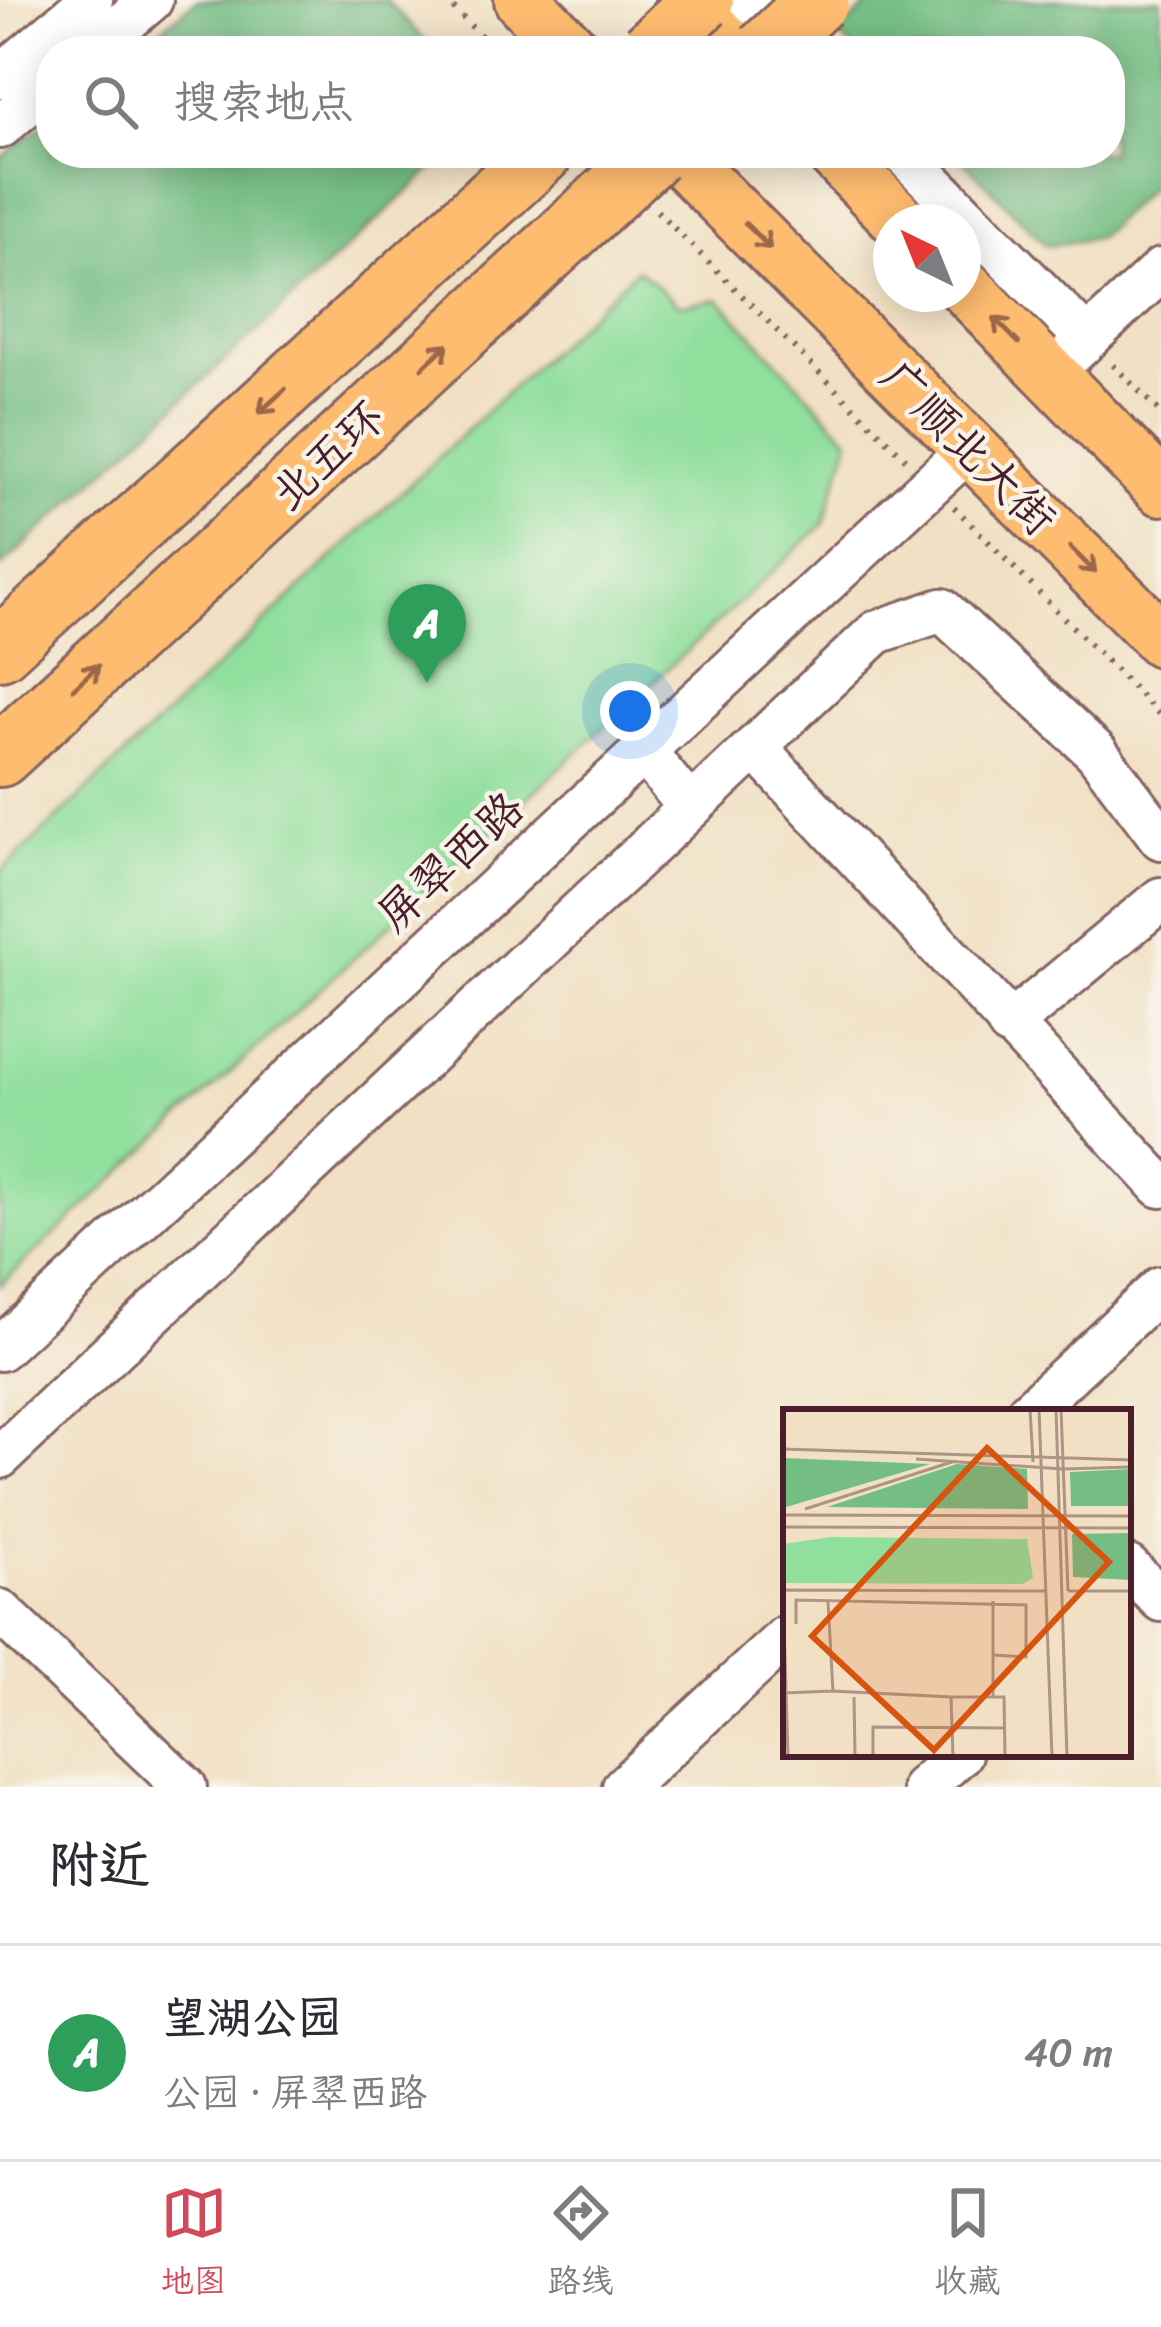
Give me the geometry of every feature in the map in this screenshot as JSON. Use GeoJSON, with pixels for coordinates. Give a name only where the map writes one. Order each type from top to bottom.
{"type":"FeatureCollection","features":[{"type":"Feature","properties":{"kind":"highway"},"geometry":{"type":"LineString","coordinates":[[666,36],[703,0]]}},
{"type":"Feature","properties":{"kind":"highway"},"geometry":{"type":"LineString","coordinates":[[780,36],[818,0]]}},
{"type":"Feature","properties":{"kind":"highway","name":"北五环"},"geometry":{"type":"LineString","coordinates":[[0,649],[525,168]]}},
{"type":"Feature","properties":{"kind":"highway","name":"北五环"},"geometry":{"type":"LineString","coordinates":[[0,756],[566,236],[651,177]]}},
{"type":"Feature","properties":{"kind":"main road"},"geometry":{"type":"LineString","coordinates":[[522,0],[558,36]]}},
{"type":"Feature","properties":{"kind":"main road"},"geometry":{"type":"LineString","coordinates":[[684,0],[719,36]]}},
{"type":"Feature","properties":{"kind":"main road","name":"广顺北大街"},"geometry":{"type":"LineString","coordinates":[[688,168],[950,466],[1161,639]]}},
{"type":"Feature","properties":{"kind":"main road"},"geometry":{"type":"LineString","coordinates":[[849,168],[884,204]]}},
{"type":"Feature","properties":{"kind":"main road"},"geometry":{"type":"LineString","coordinates":[[981,298],[1068,357],[1161,488]]}},
{"type":"Feature","properties":{"kind":"street"},"geometry":{"type":"LineString","coordinates":[[48,36],[91,0]]}},
{"type":"Feature","properties":{"kind":"street"},"geometry":{"type":"LineString","coordinates":[[109,36],[151,0]]}},
{"type":"Feature","properties":{"kind":"street"},"geometry":{"type":"LineString","coordinates":[[748,0],[785,36]]}},
{"type":"Feature","properties":{"kind":"street"},"geometry":{"type":"LineString","coordinates":[[0,77],[36,47]]}},
{"type":"Feature","properties":{"kind":"street"},"geometry":{"type":"LineString","coordinates":[[0,127],[36,97]]}},
{"type":"Feature","properties":{"kind":"street"},"geometry":{"type":"LineString","coordinates":[[915,168],[1068,357],[1161,270]]}},
{"type":"Feature","properties":{"kind":"street","name":"屏翠西路"},"geometry":{"type":"LineString","coordinates":[[0,1349],[950,466]]}},
{"type":"Feature","properties":{"kind":"street"},"geometry":{"type":"LineString","coordinates":[[0,1456],[878,632],[942,610],[1096,752],[1161,838]]}},
{"type":"Feature","properties":{"kind":"street"},"geometry":{"type":"LineString","coordinates":[[755,747],[1161,1186]]}},
{"type":"Feature","properties":{"kind":"street"},"geometry":{"type":"LineString","coordinates":[[644,751],[691,808]]}},
{"type":"Feature","properties":{"kind":"street"},"geometry":{"type":"LineString","coordinates":[[1009,1024],[1161,899]]}},
{"type":"Feature","properties":{"kind":"street"},"geometry":{"type":"LineString","coordinates":[[1031,1409],[1161,1288]]}},
{"type":"Feature","properties":{"kind":"street"},"geometry":{"type":"LineString","coordinates":[[0,1611],[185,1787]]}},
{"type":"Feature","properties":{"kind":"street"},"geometry":{"type":"LineString","coordinates":[[624,1787],[783,1640]]}},
{"type":"Feature","properties":{"kind":"street"},"geometry":{"type":"LineString","coordinates":[[924,1787],[957,1757]]}},
{"type":"Feature","properties":{"kind":"path"},"geometry":{"type":"LineString","coordinates":[[445,0],[481,36]]}},
{"type":"Feature","properties":{"kind":"path"},"geometry":{"type":"LineString","coordinates":[[651,177],[950,466],[1161,716]]}},
{"type":"Feature","properties":{"kind":"path"},"geometry":{"type":"LineString","coordinates":[[1068,357],[1161,413]]}},
{"type":"Feature","properties":{"kind":"green space"},"geometry":{"type":"Polygon","coordinates":[[[197,0],[386,0],[421,36],[153,36],[197,0]]]}},
{"type":"Feature","properties":{"kind":"green space"},"geometry":{"type":"Polygon","coordinates":[[[874,0],[1161,0],[1161,176],[1097,238],[1047,246],[971,168],[1125,168],[1125,36],[838,34],[874,0]]]}},
{"type":"Feature","properties":{"kind":"green space"},"geometry":{"type":"Polygon","coordinates":[[[36,130],[36,168],[434,168],[0,568],[0,159],[36,130]]]}},
{"type":"Feature","properties":{"kind":"green space"},"geometry":{"type":"Polygon","coordinates":[[[637,269],[679,305],[719,299],[850,440],[823,525],[0,1285],[0,873],[637,269]]]}},
{"type":"Feature","properties":{"kind":"place","name":"望湖公园"},"geometry":{"type":"Point","coordinates":[427,683]}}]}
